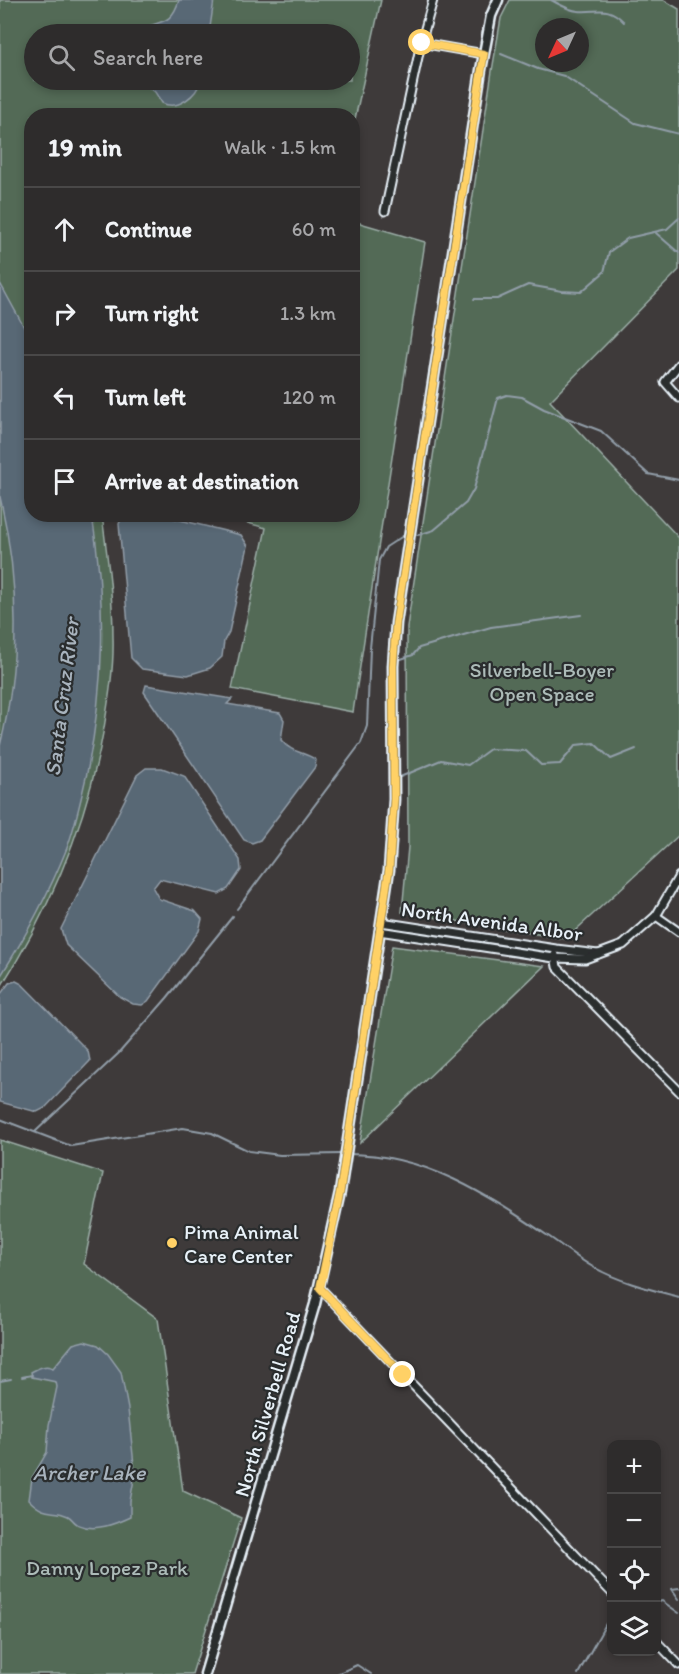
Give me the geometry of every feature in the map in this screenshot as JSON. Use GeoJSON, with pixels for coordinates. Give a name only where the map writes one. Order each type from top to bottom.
{"type":"FeatureCollection","features":[{"type":"Feature","properties":{"kind":"main road","name":"North Silverbell Road"},"geometry":{"type":"LineString","coordinates":[[205,1674],[320,1288],[340,1192],[393,834],[393,666],[396,623],[484,54],[491,16],[498,0]]}},
{"type":"Feature","properties":{"kind":"street"},"geometry":{"type":"LineString","coordinates":[[385,211],[433,0]]}},
{"type":"Feature","properties":{"kind":"street"},"geometry":{"type":"LineString","coordinates":[[422,43],[484,54]]}},
{"type":"Feature","properties":{"kind":"street"},"geometry":{"type":"LineString","coordinates":[[679,364],[665,382],[679,398]]}},
{"type":"Feature","properties":{"kind":"street","name":"North Avenida Albor"},"geometry":{"type":"LineString","coordinates":[[379,932],[554,958],[585,959],[623,945],[656,916],[679,876]]}},
{"type":"Feature","properties":{"kind":"street"},"geometry":{"type":"LineString","coordinates":[[656,916],[679,932]]}},
{"type":"Feature","properties":{"kind":"street","name":"North Avenida Albor"},"geometry":{"type":"LineString","coordinates":[[381,922],[598,954]]}},
{"type":"Feature","properties":{"kind":"street"},"geometry":{"type":"LineString","coordinates":[[511,951],[512,942]]}},
{"type":"Feature","properties":{"kind":"street"},"geometry":{"type":"LineString","coordinates":[[556,949],[554,958],[557,967],[679,1091]]}},
{"type":"Feature","properties":{"kind":"street"},"geometry":{"type":"LineString","coordinates":[[320,1288],[607,1588]]}},
{"type":"Feature","properties":{"kind":"street"},"geometry":{"type":"LineString","coordinates":[[661,1645],[679,1665]]}},
{"type":"Feature","properties":{"kind":"green space"},"geometry":{"type":"Polygon","coordinates":[[[0,0],[381,0],[357,108],[24,108],[24,522],[103,522],[112,606],[113,660],[104,728],[88,797],[65,863],[36,927],[0,988],[0,0]]]}},
{"type":"Feature","properties":{"kind":"green space","name":"Silverbell-Boyer Open Space"},"geometry":{"type":"Polygon","coordinates":[[[510,0],[664,0],[679,9],[679,270],[550,401],[679,538],[679,835],[566,939],[402,912],[408,847],[407,627],[501,18],[510,0]]]}},
{"type":"Feature","properties":{"kind":"green space"},"geometry":{"type":"Polygon","coordinates":[[[360,223],[425,242],[353,712],[232,689],[266,528],[244,522],[360,522],[360,223]]]}},
{"type":"Feature","properties":{"kind":"green space"},"geometry":{"type":"Polygon","coordinates":[[[392,946],[544,966],[360,1143],[392,946]]]}},
{"type":"Feature","properties":{"kind":"green space","name":"Danny Lopez Park"},"geometry":{"type":"Polygon","coordinates":[[[0,1140],[103,1173],[84,1264],[158,1319],[183,1491],[241,1518],[192,1674],[0,1674],[0,1140]]]}},
{"type":"Feature","properties":{"kind":"water"},"geometry":{"type":"Polygon","coordinates":[[[179,0],[214,0],[210,24],[155,24],[166,20],[175,10],[179,0]]]}},
{"type":"Feature","properties":{"kind":"water"},"geometry":{"type":"Polygon","coordinates":[[[152,90],[196,90],[186,100],[174,105],[162,103],[152,90]]]}},
{"type":"Feature","properties":{"kind":"water","name":"Santa Cruz River"},"geometry":{"type":"Polygon","coordinates":[[[0,283],[24,327],[24,522],[93,522],[100,580],[101,644],[93,740],[73,830],[45,898],[0,977],[0,746],[12,684],[15,621],[11,559],[0,497],[0,283]]]}},
{"type":"Feature","properties":{"kind":"water"},"geometry":{"type":"Polygon","coordinates":[[[120,522],[188,522],[241,535],[248,546],[222,657],[210,668],[188,675],[142,669],[131,658],[120,522]]]}},
{"type":"Feature","properties":{"kind":"water"},"geometry":{"type":"Polygon","coordinates":[[[146,685],[232,699],[227,704],[280,713],[284,720],[281,740],[289,748],[316,760],[315,767],[260,840],[252,843],[244,840],[144,692],[146,685]]]}},
{"type":"Feature","properties":{"kind":"water"},"geometry":{"type":"Polygon","coordinates":[[[146,768],[162,768],[184,776],[240,860],[241,870],[228,889],[219,894],[160,879],[153,888],[159,899],[195,911],[202,919],[199,931],[148,1001],[142,1005],[133,1004],[120,997],[66,945],[61,929],[137,775],[146,768]]]}},
{"type":"Feature","properties":{"kind":"water"},"geometry":{"type":"Polygon","coordinates":[[[16,981],[22,984],[88,1051],[90,1061],[45,1108],[37,1112],[0,1102],[0,995],[9,983],[16,981]]]}},
{"type":"Feature","properties":{"kind":"water","name":"Archer Lake"},"geometry":{"type":"Polygon","coordinates":[[[84,1341],[98,1345],[121,1372],[128,1409],[135,1474],[130,1501],[130,1517],[92,1528],[79,1525],[68,1516],[40,1509],[29,1500],[32,1478],[47,1452],[49,1425],[57,1387],[56,1382],[32,1377],[31,1372],[45,1366],[53,1368],[73,1344],[84,1341]]]}},
{"type":"Feature","properties":{"kind":"waterway"},"geometry":{"type":"LineString","coordinates":[[551,0],[575,11],[607,11],[624,22]]}},
{"type":"Feature","properties":{"kind":"waterway"},"geometry":{"type":"LineString","coordinates":[[501,54],[538,69],[564,76],[635,123],[679,134]]}},
{"type":"Feature","properties":{"kind":"waterway"},"geometry":{"type":"LineString","coordinates":[[474,299],[497,299],[528,285],[581,292],[604,272],[609,252],[628,238],[667,229],[679,218]]}},
{"type":"Feature","properties":{"kind":"waterway"},"geometry":{"type":"LineString","coordinates":[[656,233],[679,253]]}},
{"type":"Feature","properties":{"kind":"waterway"},"geometry":{"type":"LineString","coordinates":[[412,534],[418,535],[434,530],[466,503],[474,489],[498,398],[507,395],[522,397],[544,409],[601,431],[648,474],[679,480]]}},
{"type":"Feature","properties":{"kind":"waterway"},"geometry":{"type":"LineString","coordinates":[[237,909],[361,743],[367,726],[370,648],[379,560],[386,547],[406,534]]}},
{"type":"Feature","properties":{"kind":"waterway"},"geometry":{"type":"LineString","coordinates":[[401,659],[413,655],[419,648],[491,627],[581,615]]}},
{"type":"Feature","properties":{"kind":"waterway"},"geometry":{"type":"LineString","coordinates":[[400,777],[441,760],[468,765],[490,749],[526,751],[541,765],[560,764],[576,745],[594,743],[611,759],[636,749]]}},
{"type":"Feature","properties":{"kind":"waterway"},"geometry":{"type":"LineString","coordinates":[[35,1132],[119,1053],[233,916]]}},
{"type":"Feature","properties":{"kind":"waterway"},"geometry":{"type":"LineString","coordinates":[[0,1119],[71,1146],[183,1128],[212,1133],[249,1151],[280,1155],[342,1154]]}},
{"type":"Feature","properties":{"kind":"waterway"},"geometry":{"type":"LineString","coordinates":[[348,1154],[403,1161],[454,1179],[501,1205],[593,1267],[624,1281],[679,1297]]}},
{"type":"Feature","properties":{"kind":"waterway"},"geometry":{"type":"LineString","coordinates":[[22,1377],[32,1375]]}},
{"type":"Feature","properties":{"kind":"waterway"},"geometry":{"type":"LineString","coordinates":[[0,1381],[11,1379]]}},
{"type":"Feature","properties":{"kind":"waterway"},"geometry":{"type":"LineString","coordinates":[[679,1588],[672,1589],[679,1599]]}},
{"type":"Feature","properties":{"kind":"waterway"},"geometry":{"type":"LineString","coordinates":[[659,1602],[662,1601],[679,1613]]}},
{"type":"Feature","properties":{"kind":"waterway"},"geometry":{"type":"LineString","coordinates":[[578,1674],[607,1622]]}},
{"type":"Feature","properties":{"kind":"waterway"},"geometry":{"type":"LineString","coordinates":[[337,1674],[357,1665],[371,1674]]}},
{"type":"Feature","properties":{"kind":"place","name":"Pima Animal Care Center"},"geometry":{"type":"Point","coordinates":[172,1243]}},
{"type":"Feature","properties":{"kind":"route"},"geometry":{"type":"LineString","coordinates":[[403,1375],[320,1288],[340,1192],[355,1103],[389,870],[394,799],[393,666],[396,623],[484,54],[422,43]]}}]}
